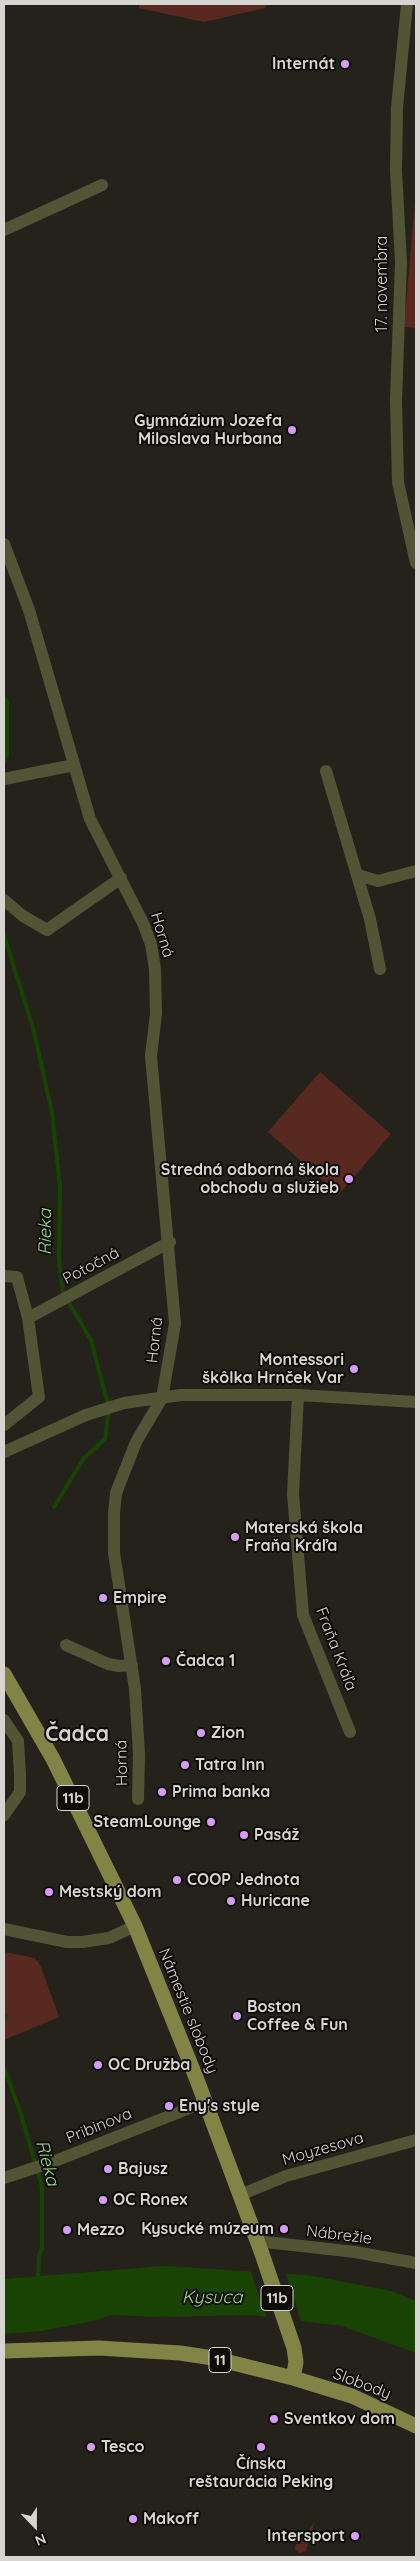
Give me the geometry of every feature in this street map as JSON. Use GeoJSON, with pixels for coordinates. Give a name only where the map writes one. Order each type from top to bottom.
{"type":"FeatureCollection","features":[{"type":"Feature","properties":{"kind":"main road","name":"Námestie slobody"},"geometry":{"type":"LineString","coordinates":[[4,1674],[58,1767],[135,1926],[205,2102],[259,2246],[294,2347],[296,2362],[293,2378]]}},
{"type":"Feature","properties":{"kind":"main road","name":"11"},"geometry":{"type":"LineString","coordinates":[[4,2351],[99,2348],[146,2350],[213,2358],[293,2378]]}},
{"type":"Feature","properties":{"kind":"main road","name":"Slobody"},"geometry":{"type":"LineString","coordinates":[[293,2378],[352,2396],[416,2426]]}},
{"type":"Feature","properties":{"kind":"street","name":"17. novembra"},"geometry":{"type":"LineString","coordinates":[[408,4],[397,108],[396,170],[400,262],[396,400],[398,482],[416,563]]}},
{"type":"Feature","properties":{"kind":"street"},"geometry":{"type":"LineString","coordinates":[[4,230],[102,185]]}},
{"type":"Feature","properties":{"kind":"street","name":"Horná"},"geometry":{"type":"LineString","coordinates":[[4,544],[29,610],[90,819],[143,923],[155,970],[156,1013],[151,1056],[170,1242],[175,1324],[162,1398],[136,1442],[116,1493],[114,1553],[132,1665],[138,1744],[138,1799]]}},
{"type":"Feature","properties":{"kind":"street"},"geometry":{"type":"LineString","coordinates":[[4,778],[74,765]]}},
{"type":"Feature","properties":{"kind":"street"},"geometry":{"type":"LineString","coordinates":[[326,771],[358,875],[370,919],[380,969]]}},
{"type":"Feature","properties":{"kind":"street"},"geometry":{"type":"LineString","coordinates":[[358,875],[378,881],[416,871]]}},
{"type":"Feature","properties":{"kind":"street"},"geometry":{"type":"LineString","coordinates":[[4,900],[23,916],[47,930],[121,878]]}},
{"type":"Feature","properties":{"kind":"street","name":"Potočná"},"geometry":{"type":"LineString","coordinates":[[28,1318],[170,1242]]}},
{"type":"Feature","properties":{"kind":"street"},"geometry":{"type":"LineString","coordinates":[[4,1276],[17,1277],[28,1318],[39,1397],[4,1425]]}},
{"type":"Feature","properties":{"kind":"street"},"geometry":{"type":"LineString","coordinates":[[4,1452],[86,1415],[124,1403],[181,1395],[298,1396],[416,1402]]}},
{"type":"Feature","properties":{"kind":"street","name":"Fraňa Kráľa"},"geometry":{"type":"LineString","coordinates":[[298,1396],[292,1494],[303,1615],[350,1732]]}},
{"type":"Feature","properties":{"kind":"street"},"geometry":{"type":"LineString","coordinates":[[66,1645],[108,1664],[119,1666],[132,1665]]}},
{"type":"Feature","properties":{"kind":"street"},"geometry":{"type":"LineString","coordinates":[[4,1720],[18,1740],[20,1792],[4,1815]]}},
{"type":"Feature","properties":{"kind":"street"},"geometry":{"type":"LineString","coordinates":[[4,1929],[67,1942],[82,1942],[109,1938],[135,1926]]}},
{"type":"Feature","properties":{"kind":"street","name":"Pribinova"},"geometry":{"type":"LineString","coordinates":[[4,2178],[49,2164],[205,2102]]}},
{"type":"Feature","properties":{"kind":"street","name":"Moyzesova"},"geometry":{"type":"LineString","coordinates":[[240,2195],[286,2176],[416,2140]]}},
{"type":"Feature","properties":{"kind":"street","name":"Nábrežie"},"geometry":{"type":"LineString","coordinates":[[259,2246],[355,2252],[416,2263]]}},
{"type":"Feature","properties":{"kind":"shaded area"},"geometry":{"type":"Polygon","coordinates":[[[139,4],[267,4],[265,8],[204,22],[139,8],[139,4]]]}},
{"type":"Feature","properties":{"kind":"shaded area"},"geometry":{"type":"Polygon","coordinates":[[[416,191],[416,328],[404,327],[416,191]]]}},
{"type":"Feature","properties":{"kind":"shaded area"},"geometry":{"type":"Polygon","coordinates":[[[320,1072],[391,1134],[339,1194],[268,1132],[320,1072]]]}},
{"type":"Feature","properties":{"kind":"shaded area"},"geometry":{"type":"Polygon","coordinates":[[[4,1952],[35,1958],[41,1967],[59,2017],[4,2040],[4,1952]]]}},
{"type":"Feature","properties":{"kind":"shaded area"},"geometry":{"type":"Polygon","coordinates":[[[315,2521],[306,2551],[299,2553],[295,2549],[296,2544],[300,2544],[315,2521]]]}},
{"type":"Feature","properties":{"kind":"water","name":"Kysuca"},"geometry":{"type":"Polygon","coordinates":[[[163,2266],[308,2275],[392,2291],[416,2301],[416,2353],[342,2326],[252,2315],[159,2317],[110,2315],[98,2320],[41,2331],[4,2334],[4,2279],[163,2266]]]}},
{"type":"Feature","properties":{"kind":"pier"},"geometry":{"type":"Polygon","coordinates":[[[250,2269],[285,2271],[302,2324],[267,2319],[250,2269]]]}},
{"type":"Feature","properties":{"kind":"waterway","name":"Rieka"},"geometry":{"type":"LineString","coordinates":[[4,698],[7,703],[7,754],[4,762]]}},
{"type":"Feature","properties":{"kind":"waterway","name":"Rieka"},"geometry":{"type":"LineString","coordinates":[[4,935],[33,1028],[52,1112],[60,1187],[59,1260],[63,1293],[91,1340],[109,1408],[105,1439],[84,1458],[54,1507]]}},
{"type":"Feature","properties":{"kind":"waterway","name":"Rieka"},"geometry":{"type":"LineString","coordinates":[[4,2020],[6,2016]]}},
{"type":"Feature","properties":{"kind":"waterway","name":"Rieka"},"geometry":{"type":"LineString","coordinates":[[4,2068],[21,2114],[42,2187],[42,2248],[39,2256],[38,2279]]}},
{"type":"Feature","properties":{"kind":"place","name":"Internát"},"geometry":{"type":"Point","coordinates":[345,64]}},
{"type":"Feature","properties":{"kind":"place","name":"Gymnázium Jozefa Miloslava Hurbana"},"geometry":{"type":"Point","coordinates":[292,430]}},
{"type":"Feature","properties":{"kind":"place","name":"Stredná odborná škola obchodu a služieb"},"geometry":{"type":"Point","coordinates":[349,1179]}},
{"type":"Feature","properties":{"kind":"place","name":"Montessori škôlka Hrnček Var"},"geometry":{"type":"Point","coordinates":[354,1369]}},
{"type":"Feature","properties":{"kind":"place","name":"Materská škola Fraňa Kráľa"},"geometry":{"type":"Point","coordinates":[235,1537]}},
{"type":"Feature","properties":{"kind":"place","name":"Empire"},"geometry":{"type":"Point","coordinates":[103,1598]}},
{"type":"Feature","properties":{"kind":"place","name":"Čadca 1"},"geometry":{"type":"Point","coordinates":[166,1661]}},
{"type":"Feature","properties":{"kind":"place","name":"Zion"},"geometry":{"type":"Point","coordinates":[201,1733]}},
{"type":"Feature","properties":{"kind":"place","name":"Tatra Inn"},"geometry":{"type":"Point","coordinates":[185,1765]}},
{"type":"Feature","properties":{"kind":"place","name":"Prima banka"},"geometry":{"type":"Point","coordinates":[162,1792]}},
{"type":"Feature","properties":{"kind":"place","name":"SteamLounge"},"geometry":{"type":"Point","coordinates":[211,1822]}},
{"type":"Feature","properties":{"kind":"place","name":"Pasáž"},"geometry":{"type":"Point","coordinates":[244,1835]}},
{"type":"Feature","properties":{"kind":"place","name":"COOP Jednota"},"geometry":{"type":"Point","coordinates":[177,1880]}},
{"type":"Feature","properties":{"kind":"place","name":"Mestský dom"},"geometry":{"type":"Point","coordinates":[49,1892]}},
{"type":"Feature","properties":{"kind":"place","name":"Huricane"},"geometry":{"type":"Point","coordinates":[231,1901]}},
{"type":"Feature","properties":{"kind":"place","name":"Boston Coffee & Fun"},"geometry":{"type":"Point","coordinates":[237,2016]}},
{"type":"Feature","properties":{"kind":"place","name":"OC Družba"},"geometry":{"type":"Point","coordinates":[98,2065]}},
{"type":"Feature","properties":{"kind":"place","name":"Eny's style"},"geometry":{"type":"Point","coordinates":[169,2106]}},
{"type":"Feature","properties":{"kind":"place","name":"Bajusz"},"geometry":{"type":"Point","coordinates":[108,2169]}},
{"type":"Feature","properties":{"kind":"place","name":"OC Ronex"},"geometry":{"type":"Point","coordinates":[103,2200]}},
{"type":"Feature","properties":{"kind":"place","name":"Kysucké múzeum"},"geometry":{"type":"Point","coordinates":[284,2229]}},
{"type":"Feature","properties":{"kind":"place","name":"Mezzo"},"geometry":{"type":"Point","coordinates":[67,2230]}},
{"type":"Feature","properties":{"kind":"place","name":"Sventkov dom"},"geometry":{"type":"Point","coordinates":[274,2419]}},
{"type":"Feature","properties":{"kind":"place","name":"Tesco"},"geometry":{"type":"Point","coordinates":[91,2447]}},
{"type":"Feature","properties":{"kind":"place","name":"Čínska reštaurácia Peking"},"geometry":{"type":"Point","coordinates":[261,2447]}},
{"type":"Feature","properties":{"kind":"place","name":"Makoff"},"geometry":{"type":"Point","coordinates":[133,2519]}},
{"type":"Feature","properties":{"kind":"place","name":"Intersport"},"geometry":{"type":"Point","coordinates":[355,2536]}},
{"type":"Feature","properties":{"kind":"district","name":"Čadca"},"geometry":{"type":"Point","coordinates":[77,1735]}}]}
